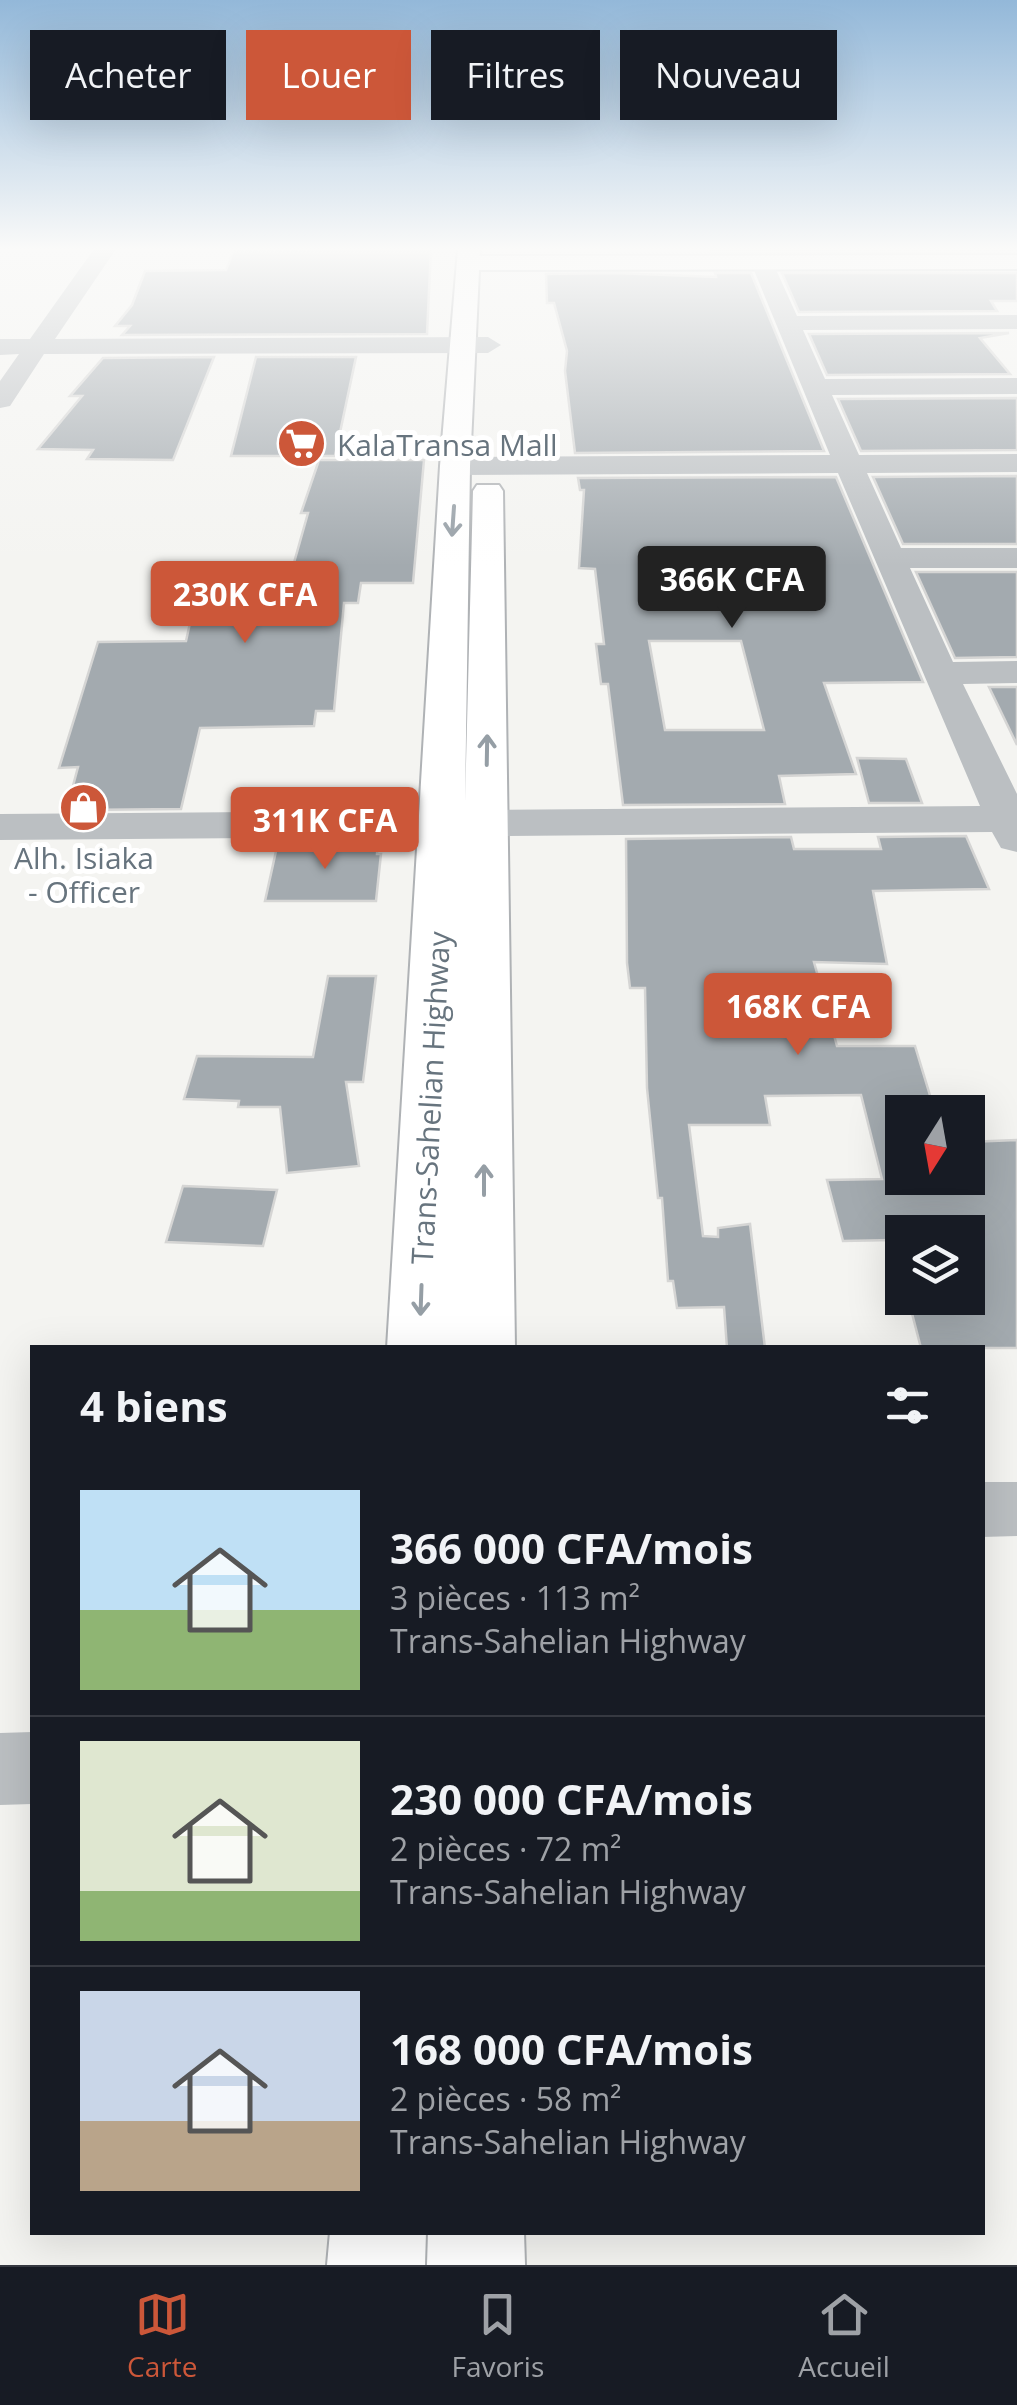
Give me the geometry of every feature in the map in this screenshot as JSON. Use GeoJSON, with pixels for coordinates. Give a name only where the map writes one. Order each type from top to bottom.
{"type":"FeatureCollection","features":[{"type":"Feature","properties":{"kind":"main road","name":"Trans-Sahelian Highway"},"geometry":{"type":"LineString","coordinates":[[419,1345],[443,824],[471,466],[475,355]]}},
{"type":"Feature","properties":{"kind":"main road","name":"Trans-Sahelian Highway"},"geometry":{"type":"LineString","coordinates":[[471,466],[487,823],[484,1345]]}},
{"type":"Feature","properties":{"kind":"main road"},"geometry":{"type":"LineString","coordinates":[[376,2265],[378,2235]]}},
{"type":"Feature","properties":{"kind":"main road"},"geometry":{"type":"LineString","coordinates":[[476,2235],[476,2265]]}},
{"type":"Feature","properties":{"kind":"street"},"geometry":{"type":"LineString","coordinates":[[0,400],[31,355]]}},
{"type":"Feature","properties":{"kind":"street"},"geometry":{"type":"LineString","coordinates":[[0,827],[487,823],[1014,826],[939,673],[802,355]]}},
{"type":"Feature","properties":{"kind":"street"},"geometry":{"type":"LineString","coordinates":[[816,387],[1017,386]]}},
{"type":"Feature","properties":{"kind":"street"},"geometry":{"type":"LineString","coordinates":[[471,466],[1017,463]]}},
{"type":"Feature","properties":{"kind":"street"},"geometry":{"type":"LineString","coordinates":[[890,558],[1017,558]]}},
{"type":"Feature","properties":{"kind":"street"},"geometry":{"type":"LineString","coordinates":[[939,673],[1017,672]]}},
{"type":"Feature","properties":{"kind":"street"},"geometry":{"type":"LineString","coordinates":[[985,1510],[1017,1509]]}},
{"type":"Feature","properties":{"kind":"street"},"geometry":{"type":"LineString","coordinates":[[0,1769],[30,1768]]}},
{"type":"Feature","properties":{"kind":"building"},"geometry":{"type":"Polygon","coordinates":[[[567,355],[785,355],[824,451],[575,453],[565,371],[567,355]]]}},
{"type":"Feature","properties":{"kind":"building"},"geometry":{"type":"Polygon","coordinates":[[[818,355],[994,355],[1010,374],[827,375],[818,355]]]}},
{"type":"Feature","properties":{"kind":"building"},"geometry":{"type":"Polygon","coordinates":[[[214,357],[173,460],[87,459],[93,450],[38,449],[82,396],[70,396],[103,358],[214,357]]]}},
{"type":"Feature","properties":{"kind":"building"},"geometry":{"type":"Polygon","coordinates":[[[256,357],[356,357],[335,456],[231,456],[256,357]]]}},
{"type":"Feature","properties":{"kind":"building"},"geometry":{"type":"Polygon","coordinates":[[[1017,398],[1017,450],[861,451],[838,399],[1017,398]]]}},
{"type":"Feature","properties":{"kind":"building"},"geometry":{"type":"Polygon","coordinates":[[[319,460],[424,460],[413,583],[361,583],[358,603],[344,603],[334,711],[316,711],[314,726],[200,728],[181,809],[76,810],[80,796],[70,797],[78,767],[59,768],[98,642],[186,641],[194,605],[223,605],[226,592],[286,591],[308,513],[301,513],[319,460]]]}},
{"type":"Feature","properties":{"kind":"building"},"geometry":{"type":"Polygon","coordinates":[[[1017,476],[1017,544],[903,544],[873,477],[1017,476]]]}},
{"type":"Feature","properties":{"kind":"building"},"geometry":{"type":"Polygon","coordinates":[[[836,477],[923,682],[824,683],[856,774],[779,776],[785,804],[623,805],[608,684],[601,684],[596,644],[604,644],[595,569],[579,568],[584,490],[580,490],[578,478],[836,477]],[[649,641],[665,730],[764,730],[741,641],[649,641]]]}},
{"type":"Feature","properties":{"kind":"building"},"geometry":{"type":"Polygon","coordinates":[[[916,572],[1017,572],[1017,657],[955,658],[916,572]]]}},
{"type":"Feature","properties":{"kind":"building"},"geometry":{"type":"Polygon","coordinates":[[[989,687],[1017,687],[1017,745],[989,687]]]}},
{"type":"Feature","properties":{"kind":"building"},"geometry":{"type":"Polygon","coordinates":[[[857,758],[906,759],[922,803],[869,803],[857,758]]]}},
{"type":"Feature","properties":{"kind":"building"},"geometry":{"type":"Polygon","coordinates":[[[379,801],[379,807],[285,808],[286,802],[379,801]]]}},
{"type":"Feature","properties":{"kind":"building"},"geometry":{"type":"Polygon","coordinates":[[[966,836],[989,889],[873,891],[887,964],[814,962],[837,1046],[915,1046],[930,1095],[885,1095],[885,1195],[985,1195],[985,1141],[1017,1140],[1017,1348],[920,1345],[912,1315],[985,1315],[985,1215],[885,1215],[885,1240],[843,1241],[827,1180],[882,1179],[861,1095],[765,1096],[770,1125],[689,1125],[703,1236],[718,1237],[718,1228],[750,1224],[765,1345],[727,1345],[724,1307],[677,1308],[673,1281],[668,1281],[662,1198],[658,1198],[647,1088],[645,988],[630,988],[627,963],[626,839],[791,837],[794,849],[881,849],[878,837],[966,836]]]}},
{"type":"Feature","properties":{"kind":"building"},"geometry":{"type":"Polygon","coordinates":[[[378,841],[377,854],[381,854],[376,901],[265,901],[278,842],[378,841]]]}},
{"type":"Feature","properties":{"kind":"building"},"geometry":{"type":"Polygon","coordinates":[[[328,976],[376,976],[363,1082],[346,1082],[359,1166],[287,1173],[280,1107],[238,1107],[239,1101],[184,1099],[197,1056],[313,1057],[328,976]]]}},
{"type":"Feature","properties":{"kind":"building"},"geometry":{"type":"Polygon","coordinates":[[[183,1186],[277,1190],[263,1246],[166,1242],[183,1186]]]}},
{"type":"Feature","properties":{"kind":"place","name":"KalaTransa Mall"},"geometry":{"type":"Point","coordinates":[302,444]}},
{"type":"Feature","properties":{"kind":"place","name":"Alh. Isiaka - Officer"},"geometry":{"type":"Point","coordinates":[84,808]}}]}
